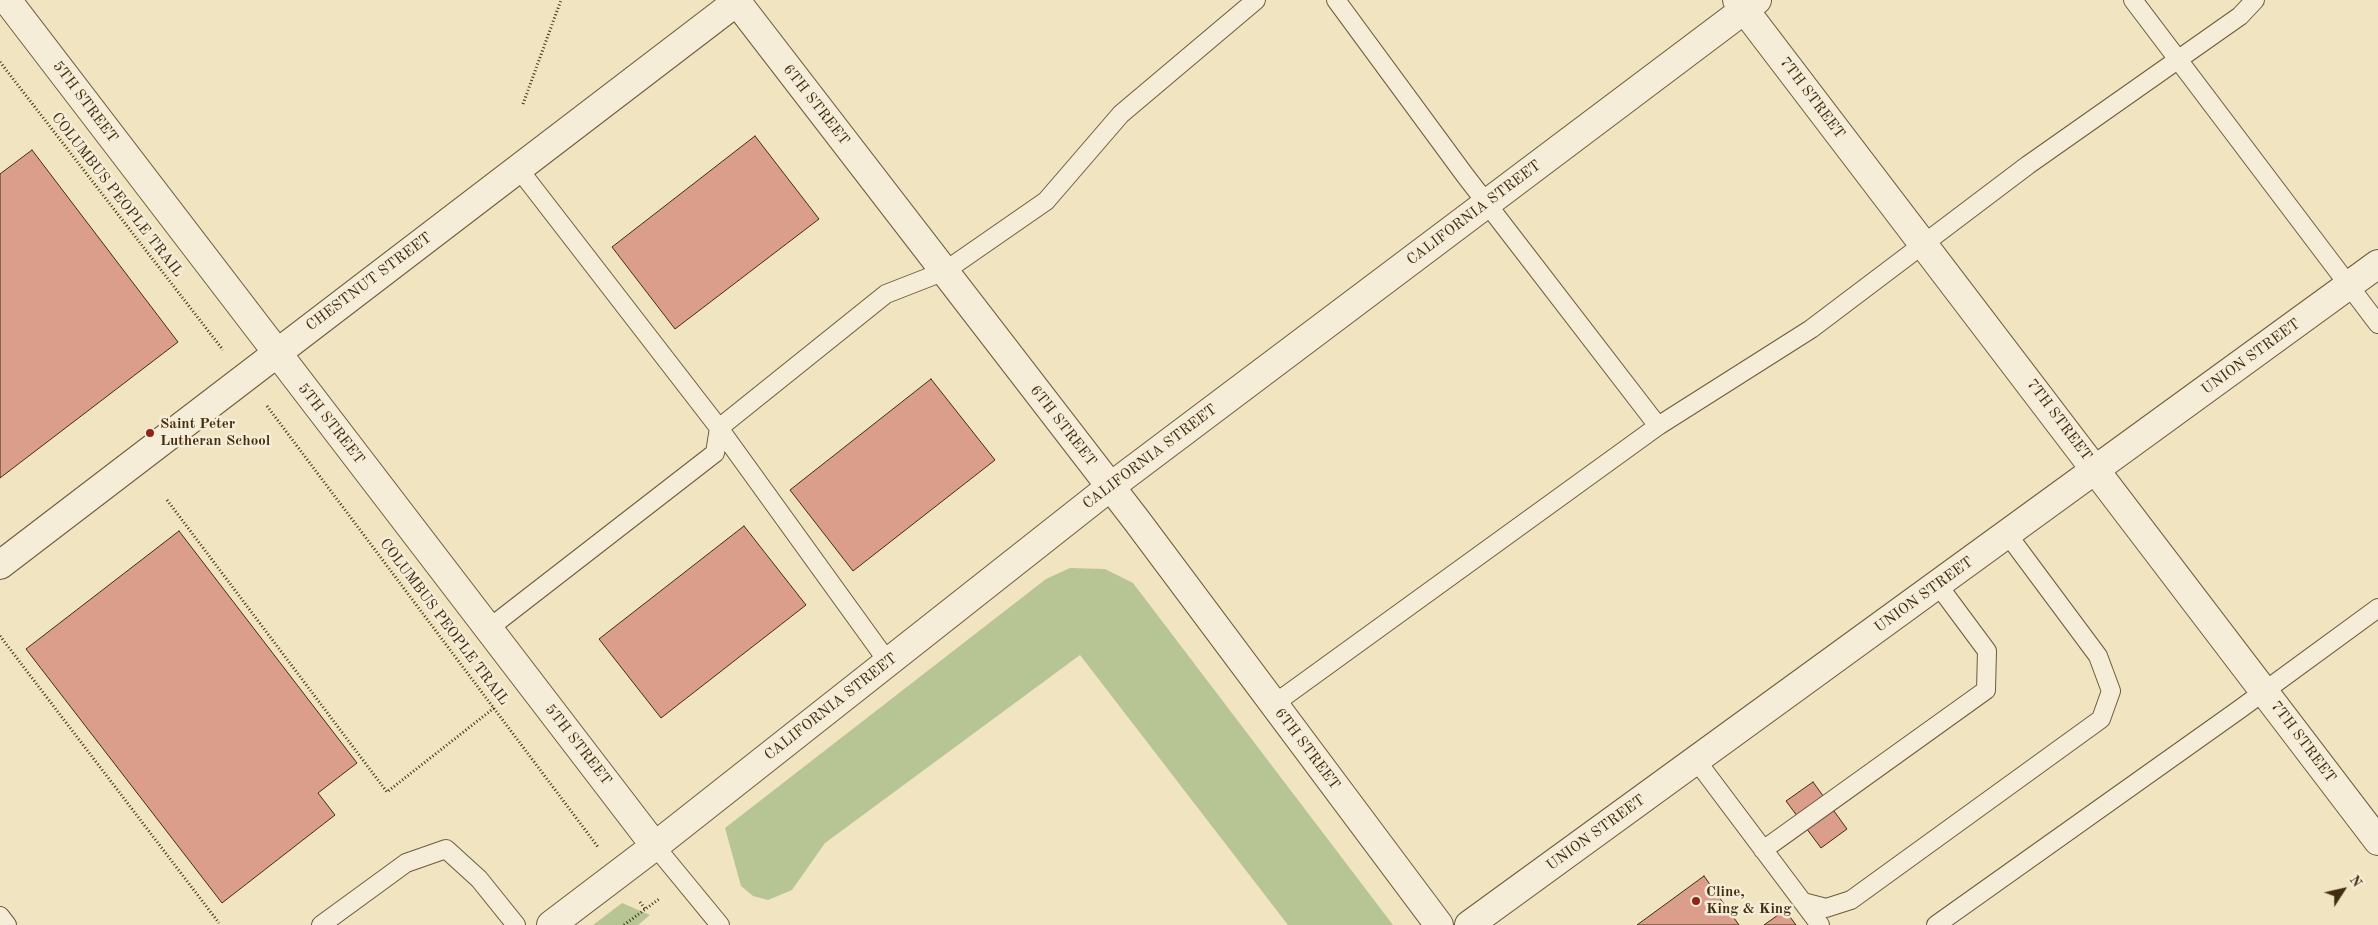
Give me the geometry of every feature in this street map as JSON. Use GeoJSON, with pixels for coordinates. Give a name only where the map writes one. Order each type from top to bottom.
{"type":"FeatureCollection","features":[{"type":"Feature","properties":{"kind":"street","name":"5TH STREET"},"geometry":{"type":"LineString","coordinates":[[8,0],[276,353],[656,846]]}},
{"type":"Feature","properties":{"kind":"street","name":"CHESTNUT STREET"},"geometry":{"type":"LineString","coordinates":[[0,565],[738,1]]}},
{"type":"Feature","properties":{"kind":"street","name":"6TH STREET"},"geometry":{"type":"LineString","coordinates":[[738,1],[1110,487],[1440,925]]}},
{"type":"Feature","properties":{"kind":"street","name":"CALIFORNIA STREET"},"geometry":{"type":"LineString","coordinates":[[551,925],[656,846],[1110,487],[1486,204],[1746,3]]}},
{"type":"Feature","properties":{"kind":"street","name":"7TH STREET"},"geometry":{"type":"LineString","coordinates":[[1746,3],[1924,244],[2378,841]]}},
{"type":"Feature","properties":{"kind":"street","name":"UNION STREET"},"geometry":{"type":"LineString","coordinates":[[1469,925],[2008,535],[2378,264]]}},
{"type":"Feature","properties":{"kind":"lane"},"geometry":{"type":"LineString","coordinates":[[488,629],[715,453],[718,428],[886,294],[945,271],[1046,201],[1120,114],[1256,0]]}},
{"type":"Feature","properties":{"kind":"lane"},"geometry":{"type":"LineString","coordinates":[[1336,0],[1486,204],[1658,426]]}},
{"type":"Feature","properties":{"kind":"lane"},"geometry":{"type":"LineString","coordinates":[[2133,0],[2378,324]]}},
{"type":"Feature","properties":{"kind":"lane"},"geometry":{"type":"LineString","coordinates":[[1274,704],[1658,426],[1811,329],[2028,165],[2240,16],[2256,0]]}},
{"type":"Feature","properties":{"kind":"lane"},"geometry":{"type":"LineString","coordinates":[[518,168],[718,428],[888,662]]}},
{"type":"Feature","properties":{"kind":"lane"},"geometry":{"type":"LineString","coordinates":[[1802,902],[1826,908],[1851,900],[2101,719],[2111,691],[2098,656],[2008,535]]}},
{"type":"Feature","properties":{"kind":"lane"},"geometry":{"type":"LineString","coordinates":[[1763,850],[1986,690],[1987,651],[1938,585]]}},
{"type":"Feature","properties":{"kind":"lane"},"geometry":{"type":"LineString","coordinates":[[1936,925],[2378,608]]}},
{"type":"Feature","properties":{"kind":"lane"},"geometry":{"type":"LineString","coordinates":[[1696,760],[1820,925]]}},
{"type":"Feature","properties":{"kind":"lane"},"geometry":{"type":"LineString","coordinates":[[656,846],[720,925]]}},
{"type":"Feature","properties":{"kind":"lane"},"geometry":{"type":"LineString","coordinates":[[321,925],[406,863],[446,849],[480,879],[516,925]]}},
{"type":"Feature","properties":{"kind":"lane"},"geometry":{"type":"LineString","coordinates":[[0,916],[7,925]]}},
{"type":"Feature","properties":{"kind":"path"},"geometry":{"type":"LineString","coordinates":[[523,104],[561,0]]}},
{"type":"Feature","properties":{"kind":"path","name":"COLUMBUS PEOPLE TRAIL"},"geometry":{"type":"LineString","coordinates":[[0,62],[216,342]]}},
{"type":"Feature","properties":{"kind":"path","name":"COLUMBUS PEOPLE TRAIL"},"geometry":{"type":"LineString","coordinates":[[275,418],[593,840]]}},
{"type":"Feature","properties":{"kind":"path"},"geometry":{"type":"LineString","coordinates":[[167,500],[387,792],[494,708]]}},
{"type":"Feature","properties":{"kind":"path"},"geometry":{"type":"LineString","coordinates":[[0,636],[218,922]]}},
{"type":"Feature","properties":{"kind":"path"},"geometry":{"type":"LineString","coordinates":[[624,925],[661,897]]}},
{"type":"Feature","properties":{"kind":"green space"},"geometry":{"type":"Polygon","coordinates":[[[1070,568],[1105,569],[1133,583],[1393,925],[1288,925],[1080,655],[825,843],[792,890],[768,900],[753,896],[741,886],[725,828],[1046,579],[1070,568]]]}},
{"type":"Feature","properties":{"kind":"green space"},"geometry":{"type":"Polygon","coordinates":[[[622,903],[650,915],[638,925],[593,925],[622,903]]]}},
{"type":"Feature","properties":{"kind":"building"},"geometry":{"type":"Polygon","coordinates":[[[755,136],[819,219],[675,329],[612,247],[755,136]]]}},
{"type":"Feature","properties":{"kind":"building"},"geometry":{"type":"Polygon","coordinates":[[[32,150],[178,342],[0,478],[0,174],[32,150]]]}},
{"type":"Feature","properties":{"kind":"building"},"geometry":{"type":"Polygon","coordinates":[[[931,379],[995,460],[853,571],[790,490],[931,379]]]}},
{"type":"Feature","properties":{"kind":"building"},"geometry":{"type":"Polygon","coordinates":[[[744,526],[806,605],[661,718],[599,639],[744,526]]]}},
{"type":"Feature","properties":{"kind":"building"},"geometry":{"type":"Polygon","coordinates":[[[179,531],[357,763],[318,793],[335,815],[222,903],[26,649],[179,531]]]}},
{"type":"Feature","properties":{"kind":"building"},"geometry":{"type":"Polygon","coordinates":[[[1813,782],[1847,829],[1821,848],[1786,801],[1813,782]]]}},
{"type":"Feature","properties":{"kind":"building","name":"Cline, King & King"},"geometry":{"type":"Polygon","coordinates":[[[1704,876],[1739,925],[1637,925],[1704,876]]]}},
{"type":"Feature","properties":{"kind":"building","name":"Cline, King & King"},"geometry":{"type":"Polygon","coordinates":[[[1785,910],[1796,925],[1764,925],[1785,910]]]}},
{"type":"Feature","properties":{"kind":"place","name":"Saint Peter Lutheran School"},"geometry":{"type":"Point","coordinates":[150,433]}},
{"type":"Feature","properties":{"kind":"place","name":"Cline, King & King"},"geometry":{"type":"Point","coordinates":[1696,901]}}]}
